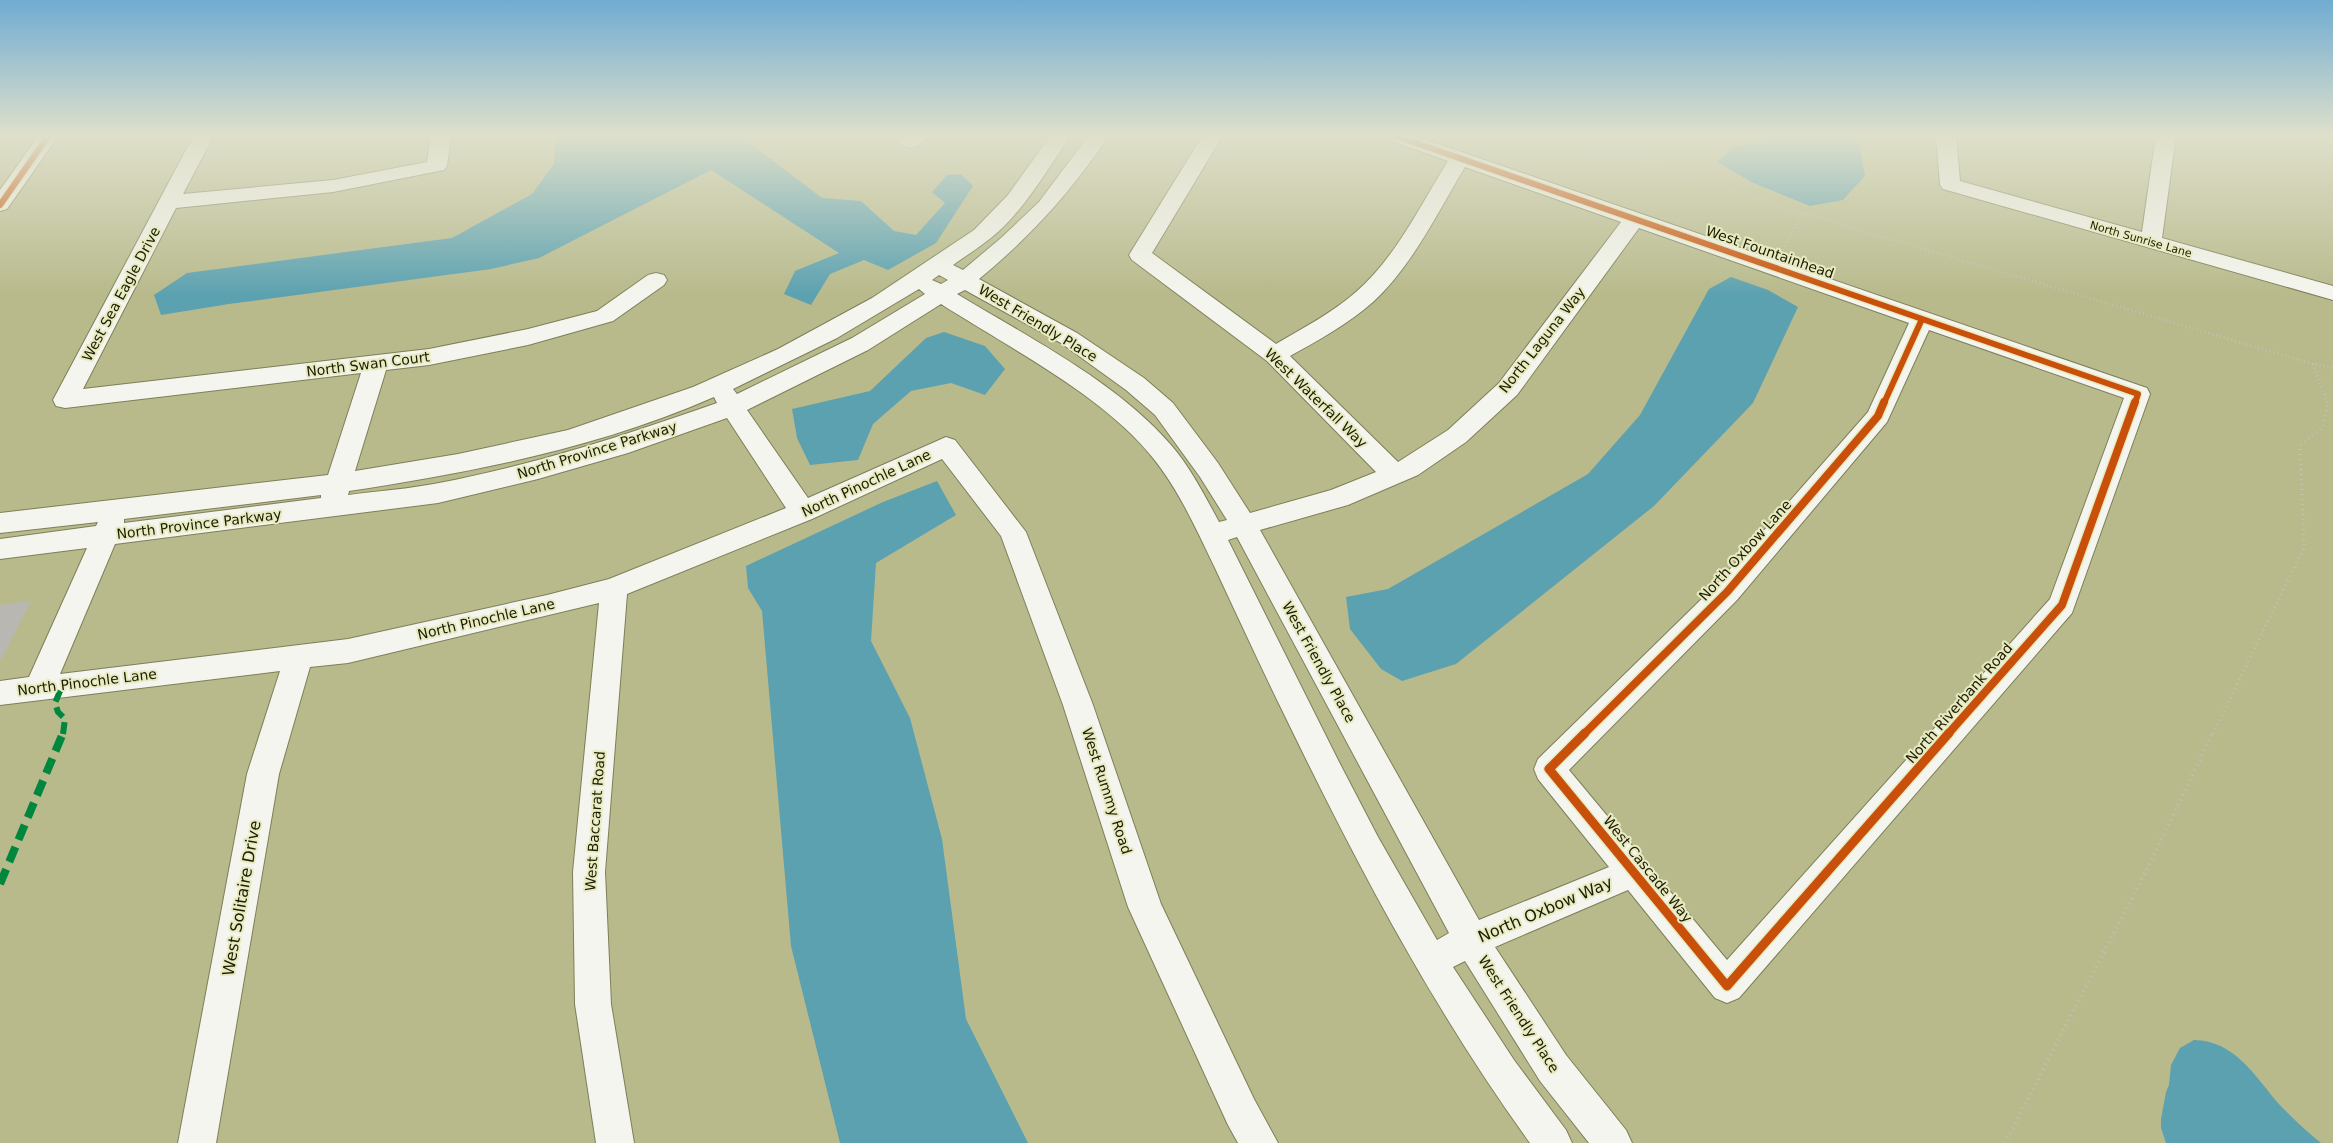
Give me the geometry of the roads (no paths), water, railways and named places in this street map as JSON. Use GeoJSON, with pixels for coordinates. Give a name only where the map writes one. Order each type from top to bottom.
{"type":"FeatureCollection","features":[{"type":"Feature","properties":{"kind":"street"},"geometry":{"type":"LineString","coordinates":[[0,205],[12,188]]}},
{"type":"Feature","properties":{"kind":"street","name":"West Sea Eagle Drive"},"geometry":{"type":"LineString","coordinates":[[65,400],[177,188]]}},
{"type":"Feature","properties":{"kind":"street"},"geometry":{"type":"LineString","coordinates":[[170,202],[309,188]]}},
{"type":"Feature","properties":{"kind":"street","name":"North Province Parkway"},"geometry":{"type":"LineString","coordinates":[[0,523],[339,483],[524,450],[604,427],[726,396],[772,363],[838,328],[919,280],[998,220],[1021,188]]}},
{"type":"Feature","properties":{"kind":"street","name":"North Province Parkway"},"geometry":{"type":"LineString","coordinates":[[0,549],[438,493],[538,470],[628,444],[726,396],[860,344],[953,287],[1009,243],[1046,206],[1059,188]]}},
{"type":"Feature","properties":{"kind":"street","name":"West Waterfall Way"},"geometry":{"type":"LineString","coordinates":[[1180,188],[1140,254],[1275,355],[1394,474]]}},
{"type":"Feature","properties":{"kind":"street"},"geometry":{"type":"LineString","coordinates":[[1275,355],[1334,320],[1360,300],[1388,272],[1441,188]]}},
{"type":"Feature","properties":{"kind":"street","name":"West Fountainhead"},"geometry":{"type":"LineString","coordinates":[[1548,188],[2138,394]]}},
{"type":"Feature","properties":{"kind":"street","name":"North Sunrise Lane"},"geometry":{"type":"LineString","coordinates":[[1962,188],[2333,293]]}},
{"type":"Feature","properties":{"kind":"street"},"geometry":{"type":"LineString","coordinates":[[2152,242],[2159,188]]}},
{"type":"Feature","properties":{"kind":"street","name":"North Laguna Way"},"geometry":{"type":"LineString","coordinates":[[1212,534],[1339,498],[1409,468],[1456,436],[1508,388],[1635,218]]}},
{"type":"Feature","properties":{"kind":"street","name":"West Friendly Place"},"geometry":{"type":"LineString","coordinates":[[938,265],[953,287],[1093,389],[1138,427],[1163,452],[1196,504],[1212,534],[1360,836],[1430,961],[1512,1091],[1553,1143]]}},
{"type":"Feature","properties":{"kind":"street","name":"North Swan Court"},"geometry":{"type":"LineString","coordinates":[[65,400],[429,357],[528,337],[605,316],[656,280]]}},
{"type":"Feature","properties":{"kind":"street","name":"West Friendly Place"},"geometry":{"type":"LineString","coordinates":[[919,280],[953,287],[1069,338],[1135,384],[1164,409],[1209,470],[1243,524],[1471,940],[1553,1068],[1613,1143]]}},
{"type":"Feature","properties":{"kind":"street","name":"North Oxbow Lane"},"geometry":{"type":"LineString","coordinates":[[1549,769],[1727,592],[1878,416],[1922,318]]}},
{"type":"Feature","properties":{"kind":"street"},"geometry":{"type":"LineString","coordinates":[[330,508],[376,363]]}},
{"type":"Feature","properties":{"kind":"street","name":"North Riverbank Road"},"geometry":{"type":"LineString","coordinates":[[1727,986],[2062,605],[2138,394]]}},
{"type":"Feature","properties":{"kind":"street"},"geometry":{"type":"LineString","coordinates":[[726,396],[803,512]]}},
{"type":"Feature","properties":{"kind":"street","name":"North Pinochle Lane"},"geometry":{"type":"LineString","coordinates":[[0,692],[348,651],[547,606],[614,588],[803,512],[946,446]]}},
{"type":"Feature","properties":{"kind":"street","name":"West Rummy Road"},"geometry":{"type":"LineString","coordinates":[[946,446],[1013,532],[1078,705],[1145,907],[1241,1112],[1259,1143]]}},
{"type":"Feature","properties":{"kind":"street"},"geometry":{"type":"LineString","coordinates":[[38,687],[118,510]]}},
{"type":"Feature","properties":{"kind":"street","name":"West Baccarat Road"},"geometry":{"type":"LineString","coordinates":[[614,588],[589,872],[594,1004],[615,1143]]}},
{"type":"Feature","properties":{"kind":"street","name":"West Solitaire Drive"},"geometry":{"type":"LineString","coordinates":[[197,1143],[263,774],[299,656]]}},
{"type":"Feature","properties":{"kind":"street","name":"West Cascade Way"},"geometry":{"type":"LineString","coordinates":[[1549,769],[1727,986]]}},
{"type":"Feature","properties":{"kind":"street","name":"North Oxbow Way"},"geometry":{"type":"LineString","coordinates":[[1430,961],[1471,940],[1634,872]]}},
{"type":"Feature","properties":{"kind":"water"},"geometry":{"type":"Polygon","coordinates":[[[536,188],[675,188],[539,258],[491,269],[229,304],[161,315],[154,295],[187,273],[452,238],[532,194],[536,188]]]}},
{"type":"Feature","properties":{"kind":"water"},"geometry":{"type":"Polygon","coordinates":[[[739,188],[809,188],[822,198],[861,201],[894,231],[916,235],[945,203],[932,192],[935,188],[971,188],[936,243],[888,270],[864,260],[830,274],[811,305],[784,294],[795,271],[839,253],[739,188]]]}},
{"type":"Feature","properties":{"kind":"water"},"geometry":{"type":"Polygon","coordinates":[[[1767,188],[1854,188],[1843,200],[1810,206],[1767,188]]]}},
{"type":"Feature","properties":{"kind":"water"},"geometry":{"type":"Polygon","coordinates":[[[1731,277],[1768,290],[1798,307],[1753,403],[1654,506],[1456,664],[1402,681],[1381,669],[1350,629],[1346,597],[1388,589],[1588,474],[1640,415],[1709,289],[1731,277]]]}},
{"type":"Feature","properties":{"kind":"water"},"geometry":{"type":"Polygon","coordinates":[[[944,332],[985,346],[1005,369],[985,395],[951,383],[911,391],[873,424],[858,460],[810,465],[797,438],[792,409],[870,391],[926,338],[944,332]]]}},
{"type":"Feature","properties":{"kind":"water"},"geometry":{"type":"Polygon","coordinates":[[[937,481],[956,515],[876,563],[871,641],[910,718],[942,839],[966,1019],[1028,1143],[840,1143],[791,946],[762,611],[748,588],[746,566],[883,502],[937,481]]]}},
{"type":"Feature","properties":{"kind":"water"},"geometry":{"type":"Polygon","coordinates":[[[2194,1040],[2221,1046],[2242,1061],[2278,1103],[2321,1143],[2166,1143],[2161,1128],[2161,1119],[2169,1085],[2171,1065],[2180,1048],[2194,1040]]]}}]}
